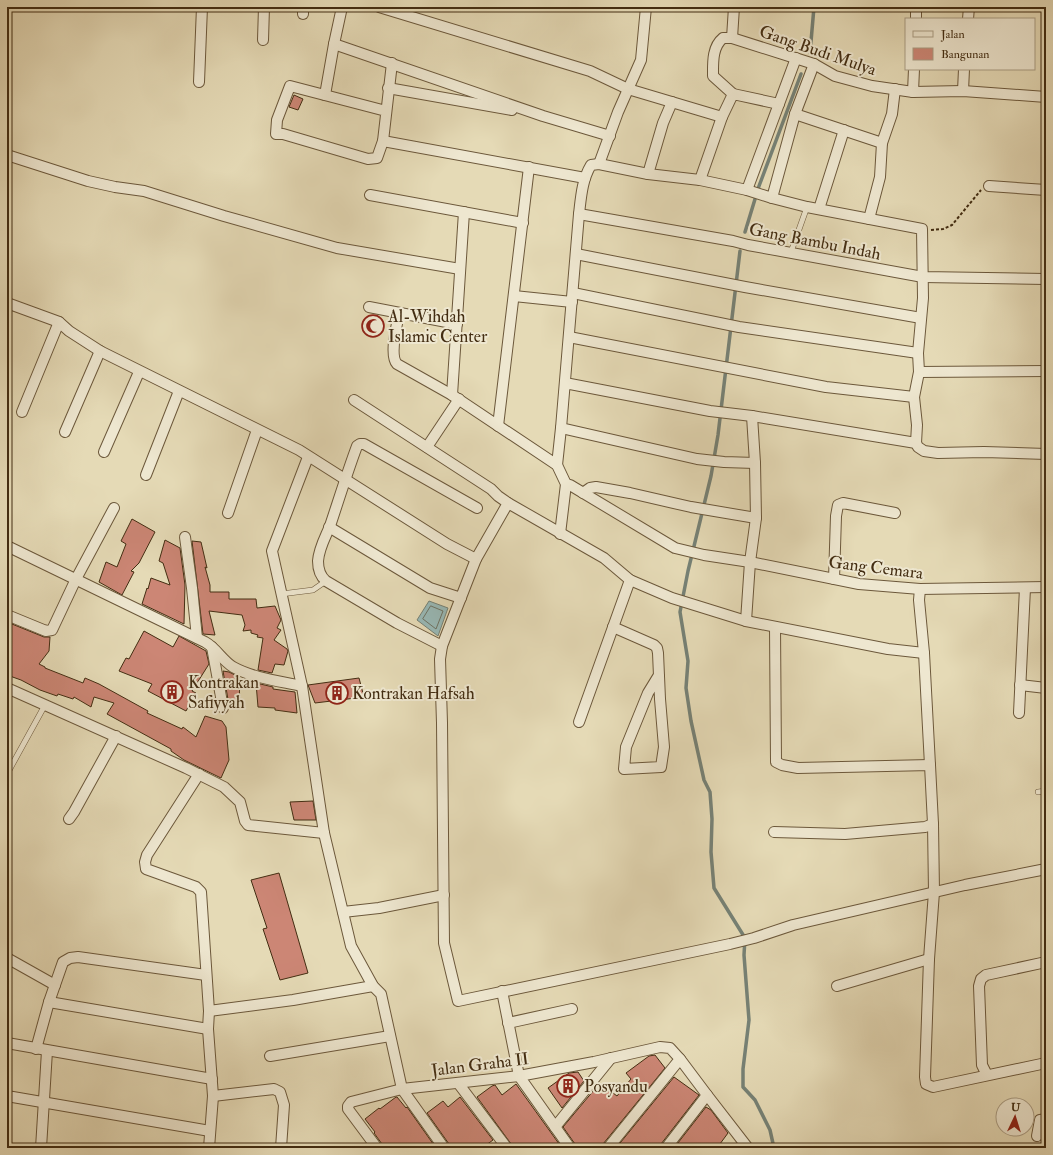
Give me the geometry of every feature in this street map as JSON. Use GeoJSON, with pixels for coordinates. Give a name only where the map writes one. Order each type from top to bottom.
{"type":"FeatureCollection","features":[{"type":"Feature","properties":{"kind":"street"},"geometry":{"type":"LineString","coordinates":[[198,82],[202,7]]}},
{"type":"Feature","properties":{"kind":"street"},"geometry":{"type":"LineString","coordinates":[[263,40],[264,7]]}},
{"type":"Feature","properties":{"kind":"street"},"geometry":{"type":"LineString","coordinates":[[325,95],[342,7]]}},
{"type":"Feature","properties":{"kind":"street"},"geometry":{"type":"LineString","coordinates":[[378,7],[590,71],[628,89],[722,117]]}},
{"type":"Feature","properties":{"kind":"street"},"geometry":{"type":"LineString","coordinates":[[599,164],[641,60],[646,7]]}},
{"type":"Feature","properties":{"kind":"street"},"geometry":{"type":"LineString","coordinates":[[734,7],[732,38],[723,38],[718,42],[712,62],[713,76],[733,94],[779,104]]}},
{"type":"Feature","properties":{"kind":"street"},"geometry":{"type":"LineString","coordinates":[[916,7],[916,18]]}},
{"type":"Feature","properties":{"kind":"street"},"geometry":{"type":"LineString","coordinates":[[968,18],[969,7]]}},
{"type":"Feature","properties":{"kind":"street","name":"Gang Budi Mulya"},"geometry":{"type":"LineString","coordinates":[[732,38],[814,64],[835,76],[872,86],[912,92],[963,91],[1046,97]]}},
{"type":"Feature","properties":{"kind":"street"},"geometry":{"type":"LineString","coordinates":[[334,44],[543,116],[610,136]]}},
{"type":"Feature","properties":{"kind":"street"},"geometry":{"type":"LineString","coordinates":[[750,191],[796,58]]}},
{"type":"Feature","properties":{"kind":"street"},"geometry":{"type":"LineString","coordinates":[[386,111],[290,86],[278,120],[276,134],[283,134],[376,159],[383,141],[392,63]]}},
{"type":"Feature","properties":{"kind":"street"},"geometry":{"type":"LineString","coordinates":[[768,197],[795,114],[814,64]]}},
{"type":"Feature","properties":{"kind":"street"},"geometry":{"type":"LineString","coordinates":[[912,92],[914,70]]}},
{"type":"Feature","properties":{"kind":"street"},"geometry":{"type":"LineString","coordinates":[[963,91],[964,70]]}},
{"type":"Feature","properties":{"kind":"street"},"geometry":{"type":"LineString","coordinates":[[388,88],[543,116]]}},
{"type":"Feature","properties":{"kind":"street"},"geometry":{"type":"LineString","coordinates":[[869,219],[880,177],[882,143],[892,114],[895,90]]}},
{"type":"Feature","properties":{"kind":"street"},"geometry":{"type":"LineString","coordinates":[[700,180],[722,117],[733,94]]}},
{"type":"Feature","properties":{"kind":"street"},"geometry":{"type":"LineString","coordinates":[[648,174],[663,123],[672,102]]}},
{"type":"Feature","properties":{"kind":"street"},"geometry":{"type":"LineString","coordinates":[[795,114],[882,143]]}},
{"type":"Feature","properties":{"kind":"street"},"geometry":{"type":"LineString","coordinates":[[819,209],[844,130]]}},
{"type":"Feature","properties":{"kind":"street"},"geometry":{"type":"LineString","coordinates":[[383,141],[585,178]]}},
{"type":"Feature","properties":{"kind":"street"},"geometry":{"type":"LineString","coordinates":[[7,155],[88,180],[115,187],[144,191],[224,216],[337,248],[460,269]]}},
{"type":"Feature","properties":{"kind":"street"},"geometry":{"type":"LineString","coordinates":[[557,465],[582,190],[585,178],[591,165],[599,164],[648,174],[700,180],[750,191],[807,207],[922,229],[923,298],[918,353],[919,372],[914,397],[917,425],[916,443],[920,449],[928,452],[1046,454]]}},
{"type":"Feature","properties":{"kind":"street"},"geometry":{"type":"LineString","coordinates":[[498,426],[529,167]]}},
{"type":"Feature","properties":{"kind":"street"},"geometry":{"type":"LineString","coordinates":[[989,186],[1046,190]]}},
{"type":"Feature","properties":{"kind":"street"},"geometry":{"type":"LineString","coordinates":[[370,195],[522,223]]}},
{"type":"Feature","properties":{"kind":"street"},"geometry":{"type":"LineString","coordinates":[[426,447],[455,397],[456,324],[464,212]]}},
{"type":"Feature","properties":{"kind":"street","name":"Gang Bambu Indah"},"geometry":{"type":"LineString","coordinates":[[579,214],[923,277],[1046,279]]}},
{"type":"Feature","properties":{"kind":"street"},"geometry":{"type":"LineString","coordinates":[[576,254],[745,287],[921,318]]}},
{"type":"Feature","properties":{"kind":"street"},"geometry":{"type":"LineString","coordinates":[[514,296],[572,298],[739,327],[918,353]]}},
{"type":"Feature","properties":{"kind":"street"},"geometry":{"type":"LineString","coordinates":[[7,304],[59,322],[69,331],[100,351],[139,372],[299,450],[447,544],[476,559]]}},
{"type":"Feature","properties":{"kind":"street"},"geometry":{"type":"LineString","coordinates":[[368,307],[456,324]]}},
{"type":"Feature","properties":{"kind":"street"},"geometry":{"type":"LineString","coordinates":[[399,313],[393,352],[394,361],[397,364],[455,397],[557,465],[566,484],[560,534]]}},
{"type":"Feature","properties":{"kind":"street"},"geometry":{"type":"LineString","coordinates":[[22,412],[59,322]]}},
{"type":"Feature","properties":{"kind":"street"},"geometry":{"type":"LineString","coordinates":[[569,338],[826,387],[914,397]]}},
{"type":"Feature","properties":{"kind":"street"},"geometry":{"type":"LineString","coordinates":[[65,432],[100,351]]}},
{"type":"Feature","properties":{"kind":"street"},"geometry":{"type":"LineString","coordinates":[[919,372],[1046,371]]}},
{"type":"Feature","properties":{"kind":"street"},"geometry":{"type":"LineString","coordinates":[[104,452],[139,372]]}},
{"type":"Feature","properties":{"kind":"street"},"geometry":{"type":"LineString","coordinates":[[565,383],[710,410],[916,443]]}},
{"type":"Feature","properties":{"kind":"street"},"geometry":{"type":"LineString","coordinates":[[146,475],[179,391]]}},
{"type":"Feature","properties":{"kind":"street"},"geometry":{"type":"LineString","coordinates":[[354,400],[491,489],[498,496],[560,534],[604,558],[630,580],[672,598],[746,621],[888,649],[924,653]]}},
{"type":"Feature","properties":{"kind":"street"},"geometry":{"type":"LineString","coordinates":[[746,621],[750,562],[756,518],[752,416]]}},
{"type":"Feature","properties":{"kind":"street"},"geometry":{"type":"LineString","coordinates":[[561,428],[697,459],[755,463]]}},
{"type":"Feature","properties":{"kind":"street"},"geometry":{"type":"LineString","coordinates":[[228,514],[257,430]]}},
{"type":"Feature","properties":{"kind":"street"},"geometry":{"type":"LineString","coordinates":[[442,646],[397,623],[326,581],[321,576],[318,563],[320,549],[357,446],[360,444],[363,444],[477,508]]}},
{"type":"Feature","properties":{"kind":"street"},"geometry":{"type":"LineString","coordinates":[[308,456],[272,551],[302,686],[324,833],[351,946],[373,986],[381,994],[402,1089],[444,1148]]}},
{"type":"Feature","properties":{"kind":"street","name":"Gang Cemara"},"geometry":{"type":"LineString","coordinates":[[566,484],[675,548],[704,555],[750,562],[859,584],[920,589],[1046,588]]}},
{"type":"Feature","properties":{"kind":"street"},"geometry":{"type":"LineString","coordinates":[[583,493],[590,488],[596,487],[691,507],[756,518]]}},
{"type":"Feature","properties":{"kind":"street"},"geometry":{"type":"LineString","coordinates":[[508,502],[476,559],[442,646],[440,659],[444,943],[458,1001],[730,944],[754,938],[793,924],[964,885],[1046,869]]}},
{"type":"Feature","properties":{"kind":"street"},"geometry":{"type":"LineString","coordinates":[[834,579],[836,516],[838,505],[843,503],[894,512]]}},
{"type":"Feature","properties":{"kind":"street"},"geometry":{"type":"LineString","coordinates":[[7,615],[46,631],[52,630],[76,579],[114,508]]}},
{"type":"Feature","properties":{"kind":"street"},"geometry":{"type":"LineString","coordinates":[[329,527],[430,588],[461,598]]}},
{"type":"Feature","properties":{"kind":"street"},"geometry":{"type":"LineString","coordinates":[[185,537],[197,638]]}},
{"type":"Feature","properties":{"kind":"street"},"geometry":{"type":"LineString","coordinates":[[7,546],[212,645],[218,654],[232,666],[246,673],[302,686]]}},
{"type":"Feature","properties":{"kind":"street"},"geometry":{"type":"LineString","coordinates":[[579,722],[630,580]]}},
{"type":"Feature","properties":{"kind":"street"},"geometry":{"type":"LineString","coordinates":[[1019,713],[1025,588]]}},
{"type":"Feature","properties":{"kind":"street"},"geometry":{"type":"LineString","coordinates":[[920,589],[919,600],[924,653],[933,824],[934,892],[929,959],[926,1084],[933,1087],[1046,1063]]}},
{"type":"Feature","properties":{"kind":"street"},"geometry":{"type":"LineString","coordinates":[[613,627],[656,647],[658,653],[664,747],[661,767],[624,769],[626,747],[648,693],[659,675]]}},
{"type":"Feature","properties":{"kind":"street"},"geometry":{"type":"LineString","coordinates":[[775,627],[776,762],[782,766],[798,768],[930,765]]}},
{"type":"Feature","properties":{"kind":"street"},"geometry":{"type":"LineString","coordinates":[[212,645],[222,708]]}},
{"type":"Feature","properties":{"kind":"street"},"geometry":{"type":"LineString","coordinates":[[1020,686],[1046,688]]}},
{"type":"Feature","properties":{"kind":"street"},"geometry":{"type":"LineString","coordinates":[[7,688],[116,736],[224,787],[236,796],[241,804],[245,821],[248,825],[324,833]]}},
{"type":"Feature","properties":{"kind":"street"},"geometry":{"type":"LineString","coordinates":[[68,819],[74,812],[116,736]]}},
{"type":"Feature","properties":{"kind":"street"},"geometry":{"type":"LineString","coordinates":[[199,774],[147,855],[145,862],[146,869],[189,884],[200,890],[202,896],[209,1011],[208,1029],[213,1096],[210,1148]]}},
{"type":"Feature","properties":{"kind":"street"},"geometry":{"type":"LineString","coordinates":[[774,832],[845,834],[925,827],[933,824]]}},
{"type":"Feature","properties":{"kind":"street"},"geometry":{"type":"LineString","coordinates":[[343,912],[379,908],[444,895]]}},
{"type":"Feature","properties":{"kind":"street"},"geometry":{"type":"LineString","coordinates":[[36,1049],[49,1002],[63,962],[70,958],[78,957],[206,975]]}},
{"type":"Feature","properties":{"kind":"street"},"geometry":{"type":"LineString","coordinates":[[7,958],[56,985]]}},
{"type":"Feature","properties":{"kind":"street"},"geometry":{"type":"LineString","coordinates":[[837,986],[929,959]]}},
{"type":"Feature","properties":{"kind":"street"},"geometry":{"type":"LineString","coordinates":[[987,1075],[982,1065],[980,981],[986,975],[1046,962]]}},
{"type":"Feature","properties":{"kind":"street"},"geometry":{"type":"LineString","coordinates":[[209,1011],[293,1000],[373,986]]}},
{"type":"Feature","properties":{"kind":"street"},"geometry":{"type":"LineString","coordinates":[[502,992],[519,1076],[570,1148]]}},
{"type":"Feature","properties":{"kind":"street"},"geometry":{"type":"LineString","coordinates":[[49,1002],[208,1029]]}},
{"type":"Feature","properties":{"kind":"street"},"geometry":{"type":"LineString","coordinates":[[508,1023],[572,1009]]}},
{"type":"Feature","properties":{"kind":"street"},"geometry":{"type":"LineString","coordinates":[[270,1056],[390,1036]]}},
{"type":"Feature","properties":{"kind":"street"},"geometry":{"type":"LineString","coordinates":[[7,1044],[212,1079]]}},
{"type":"Feature","properties":{"kind":"street","name":"Jalan Graha II"},"geometry":{"type":"LineString","coordinates":[[377,1148],[348,1109],[351,1102],[402,1089],[519,1076],[660,1047],[668,1047],[672,1049],[680,1059]]}},
{"type":"Feature","properties":{"kind":"street"},"geometry":{"type":"LineString","coordinates":[[41,1148],[47,1051]]}},
{"type":"Feature","properties":{"kind":"street"},"geometry":{"type":"LineString","coordinates":[[555,1127],[611,1058]]}},
{"type":"Feature","properties":{"kind":"street"},"geometry":{"type":"LineString","coordinates":[[608,1148],[680,1059],[745,1144],[735,1148]]}},
{"type":"Feature","properties":{"kind":"street"},"geometry":{"type":"LineString","coordinates":[[458,1083],[507,1148]]}},
{"type":"Feature","properties":{"kind":"street"},"geometry":{"type":"LineString","coordinates":[[213,1096],[274,1089],[280,1092],[284,1105],[281,1148]]}},
{"type":"Feature","properties":{"kind":"street"},"geometry":{"type":"LineString","coordinates":[[666,1148],[707,1095]]}},
{"type":"Feature","properties":{"kind":"street"},"geometry":{"type":"LineString","coordinates":[[7,1096],[210,1131]]}},
{"type":"Feature","properties":{"kind":"street"},"geometry":{"type":"LineString","coordinates":[[1037,1136],[1040,1120],[1046,1119]]}},
{"type":"Feature","properties":{"kind":"lane"},"geometry":{"type":"LineString","coordinates":[[791,252],[807,207]]}},
{"type":"Feature","properties":{"kind":"lane"},"geometry":{"type":"LineString","coordinates":[[281,594],[313,590],[326,581]]}},
{"type":"Feature","properties":{"kind":"lane"},"geometry":{"type":"LineString","coordinates":[[7,774],[45,705]]}},
{"type":"Feature","properties":{"kind":"lane"},"geometry":{"type":"LineString","coordinates":[[1038,792],[1046,791]]}},
{"type":"Feature","properties":{"kind":"path"},"geometry":{"type":"LineString","coordinates":[[922,229],[943,229],[952,225],[978,192],[984,187],[989,186]]}},
{"type":"Feature","properties":{"kind":"water"},"geometry":{"type":"Polygon","coordinates":[[[429,601],[448,608],[438,636],[417,620],[429,601]]]}},
{"type":"Feature","properties":{"kind":"building"},"geometry":{"type":"Polygon","coordinates":[[[294,95],[303,99],[298,110],[289,107],[294,95]]]}},
{"type":"Feature","properties":{"kind":"building"},"geometry":{"type":"Polygon","coordinates":[[[132,519],[155,532],[139,563],[131,571],[134,572],[122,595],[99,582],[106,562],[117,567],[126,544],[121,541],[132,519]]]}},
{"type":"Feature","properties":{"kind":"building"},"geometry":{"type":"Polygon","coordinates":[[[165,540],[180,548],[185,585],[184,624],[142,604],[151,578],[170,585],[163,563],[159,561],[165,540]]]}},
{"type":"Feature","properties":{"kind":"building"},"geometry":{"type":"Polygon","coordinates":[[[192,541],[201,542],[207,568],[205,567],[210,585],[210,592],[229,592],[229,599],[256,599],[257,608],[275,606],[281,620],[277,628],[281,630],[274,640],[288,651],[284,665],[275,664],[272,673],[258,670],[263,638],[257,637],[258,635],[251,633],[251,630],[243,631],[245,625],[242,615],[209,611],[215,635],[203,634],[192,541]]]}},
{"type":"Feature","properties":{"kind":"building"},"geometry":{"type":"Polygon","coordinates":[[[7,622],[44,637],[50,637],[49,651],[39,664],[45,668],[83,683],[85,678],[99,684],[148,711],[147,713],[182,729],[183,727],[196,737],[205,716],[222,721],[226,727],[229,760],[221,778],[184,760],[171,751],[171,749],[107,714],[114,703],[94,697],[91,707],[74,697],[73,699],[58,694],[57,696],[7,675],[7,622]]]}},
{"type":"Feature","properties":{"kind":"building"},"geometry":{"type":"Polygon","coordinates":[[[144,631],[173,647],[179,636],[206,651],[209,664],[192,691],[196,693],[186,711],[148,691],[152,684],[119,671],[126,658],[129,659],[144,631]]]}},
{"type":"Feature","properties":{"kind":"building"},"geometry":{"type":"Polygon","coordinates":[[[223,671],[239,677],[240,708],[229,705],[223,671]]]}},
{"type":"Feature","properties":{"kind":"building","name":"Kontrakan Hafsah"},"geometry":{"type":"Polygon","coordinates":[[[359,678],[364,697],[315,703],[308,685],[359,678]]]}},
{"type":"Feature","properties":{"kind":"building"},"geometry":{"type":"Polygon","coordinates":[[[256,683],[273,687],[273,689],[295,692],[297,713],[275,710],[275,708],[258,707],[256,683]]]}},
{"type":"Feature","properties":{"kind":"building"},"geometry":{"type":"Polygon","coordinates":[[[313,801],[316,820],[294,820],[290,802],[313,801]]]}},
{"type":"Feature","properties":{"kind":"building"},"geometry":{"type":"Polygon","coordinates":[[[279,873],[308,973],[280,980],[263,929],[267,928],[251,880],[279,873]]]}},
{"type":"Feature","properties":{"kind":"building"},"geometry":{"type":"Polygon","coordinates":[[[655,1055],[665,1068],[603,1144],[602,1148],[576,1148],[575,1144],[563,1127],[599,1084],[617,1096],[631,1079],[626,1073],[649,1056],[655,1055]]]}},
{"type":"Feature","properties":{"kind":"building","name":"Posyandu"},"geometry":{"type":"Polygon","coordinates":[[[578,1072],[584,1081],[562,1108],[548,1088],[569,1073],[578,1072]]]}},
{"type":"Feature","properties":{"kind":"building"},"geometry":{"type":"Polygon","coordinates":[[[674,1077],[699,1095],[661,1144],[660,1148],[616,1148],[674,1077]]]}},
{"type":"Feature","properties":{"kind":"building"},"geometry":{"type":"Polygon","coordinates":[[[516,1084],[562,1148],[514,1148],[477,1097],[495,1085],[502,1095],[516,1084]]]}},
{"type":"Feature","properties":{"kind":"building"},"geometry":{"type":"Polygon","coordinates":[[[396,1097],[406,1108],[407,1107],[436,1148],[387,1148],[382,1144],[365,1119],[396,1097]]]}},
{"type":"Feature","properties":{"kind":"building"},"geometry":{"type":"Polygon","coordinates":[[[460,1097],[493,1140],[482,1148],[450,1148],[449,1144],[427,1113],[443,1101],[448,1107],[460,1097]]]}},
{"type":"Feature","properties":{"kind":"building"},"geometry":{"type":"Polygon","coordinates":[[[706,1107],[711,1110],[728,1133],[717,1148],[674,1148],[706,1107]]]}},
{"type":"Feature","properties":{"kind":"waterway"},"geometry":{"type":"LineString","coordinates":[[810,53],[814,7]]}},
{"type":"Feature","properties":{"kind":"waterway"},"geometry":{"type":"LineString","coordinates":[[745,232],[759,186],[801,74]]}},
{"type":"Feature","properties":{"kind":"waterway"},"geometry":{"type":"LineString","coordinates":[[740,251],[718,435],[711,476],[688,571],[680,612],[688,661],[686,688],[691,721],[704,780],[710,792],[712,819],[711,852],[714,888],[745,938],[744,955],[749,1020],[743,1069],[743,1087],[755,1100],[770,1130],[774,1148]]}},
{"type":"Feature","properties":{"kind":"place","name":"Al-Wihdah Islamic Center"},"geometry":{"type":"Point","coordinates":[373,326]}},
{"type":"Feature","properties":{"kind":"place","name":"Kontrakan Safiyyah"},"geometry":{"type":"Point","coordinates":[172,692]}},
{"type":"Feature","properties":{"kind":"place","name":"Kontrakan Hafsah"},"geometry":{"type":"Point","coordinates":[337,693]}},
{"type":"Feature","properties":{"kind":"place","name":"Posyandu"},"geometry":{"type":"Point","coordinates":[568,1086]}}]}
